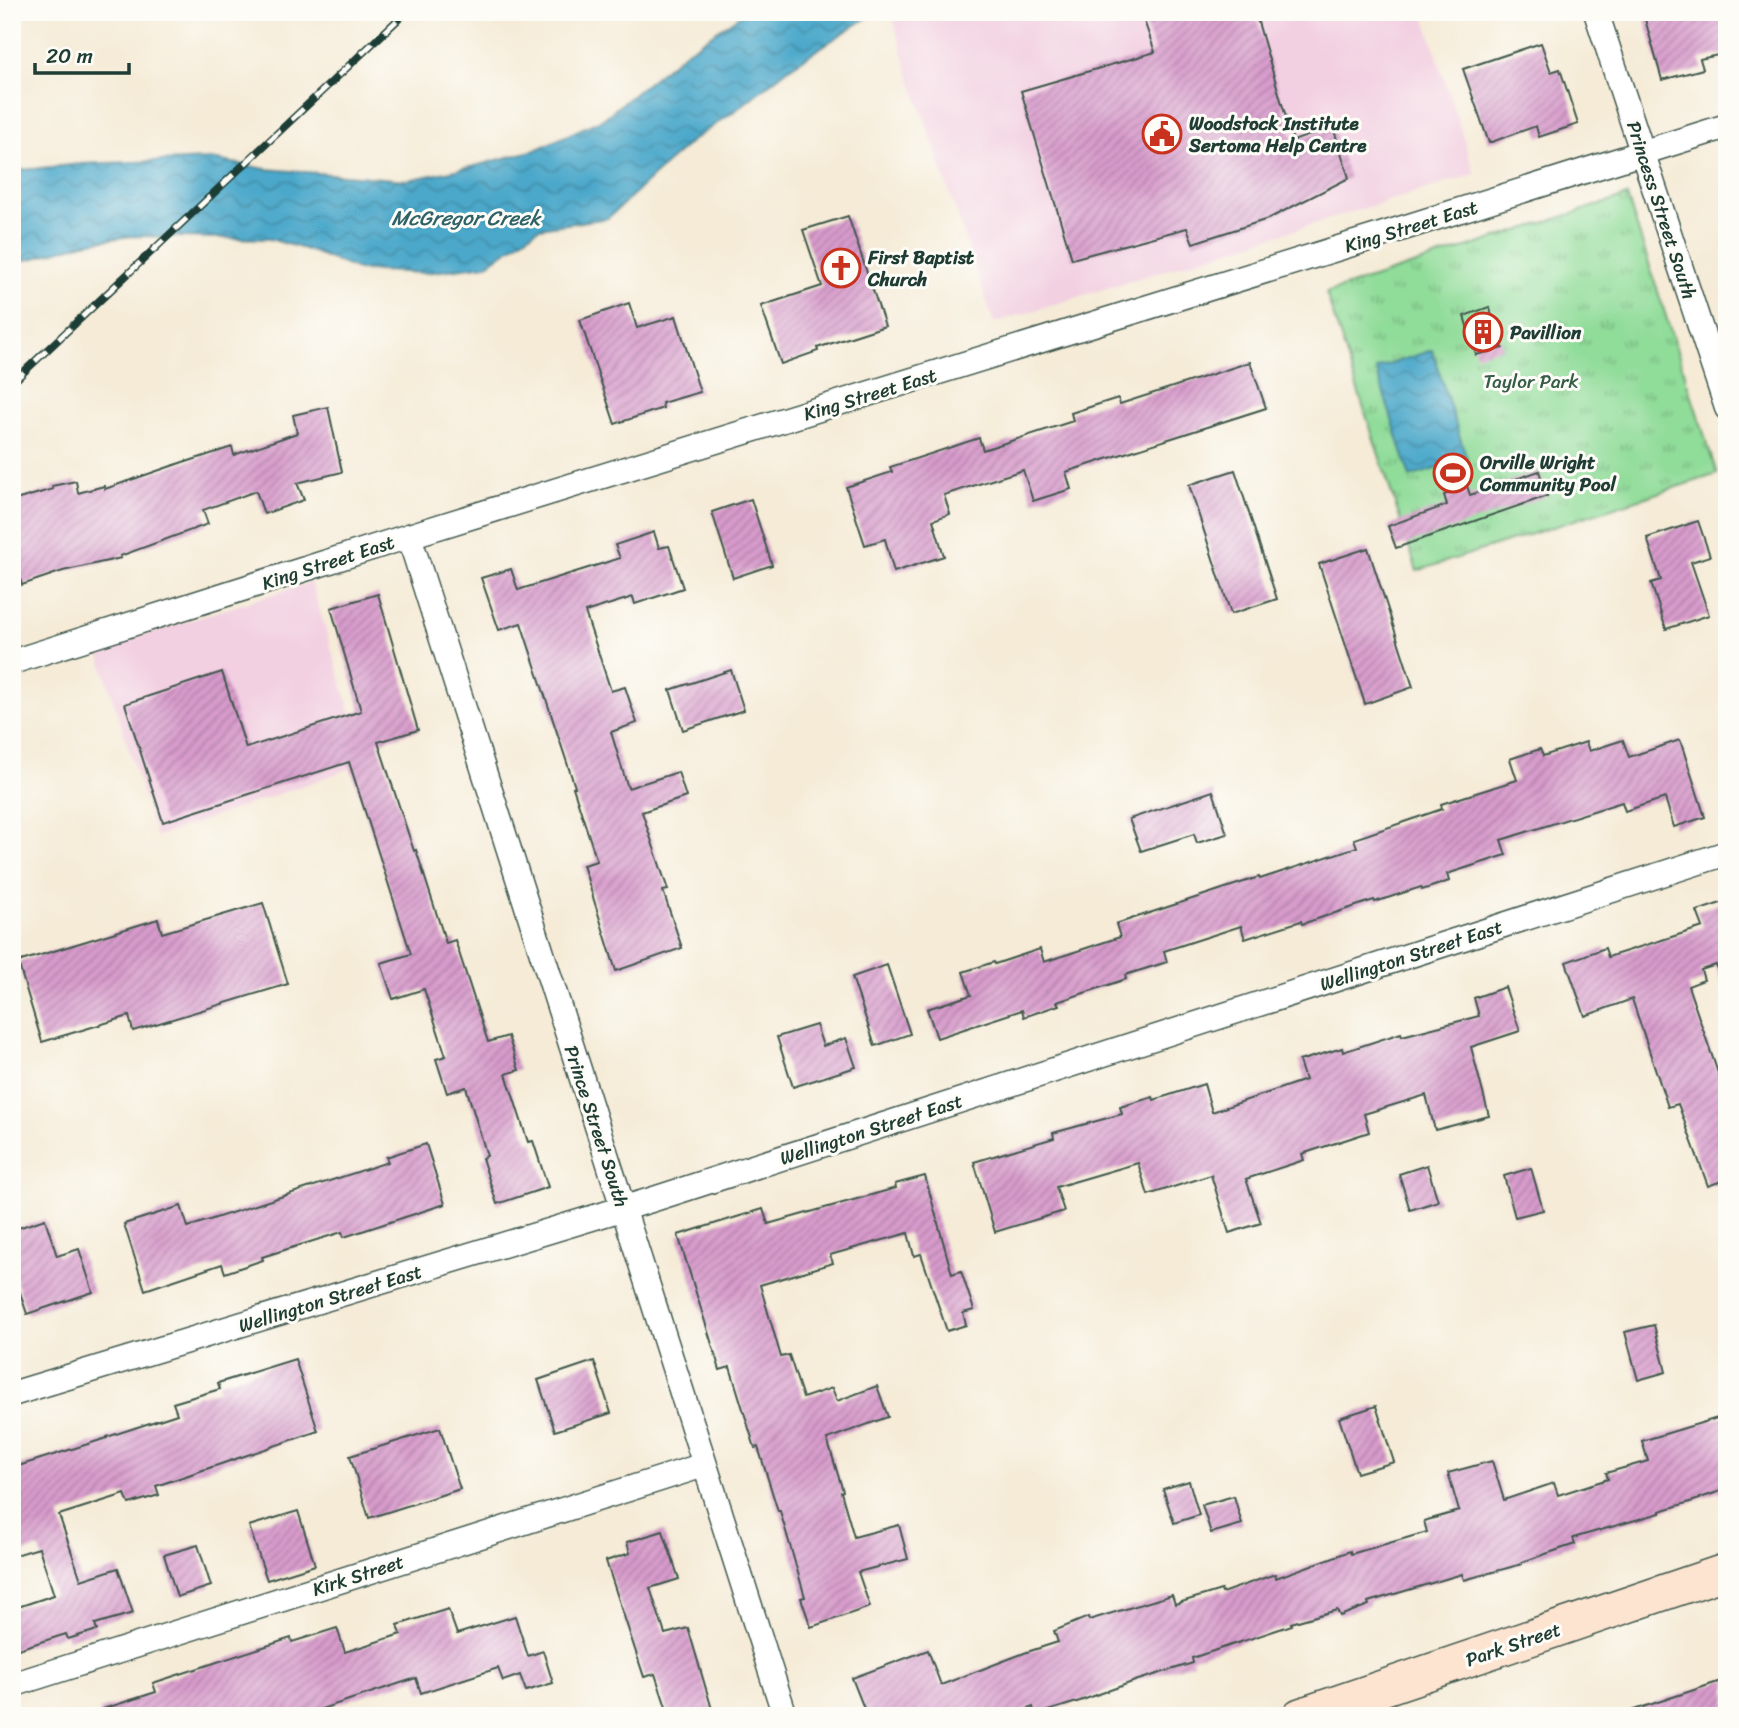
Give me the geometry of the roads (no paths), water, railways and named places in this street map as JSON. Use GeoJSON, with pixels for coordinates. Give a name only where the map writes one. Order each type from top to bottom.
{"type":"FeatureCollection","features":[{"type":"Feature","properties":{"kind":"street","name":"Princess Street South"},"geometry":{"type":"LineString","coordinates":[[1597,12],[1727,408]]}},
{"type":"Feature","properties":{"kind":"street","name":"King Street East"},"geometry":{"type":"LineString","coordinates":[[12,662],[1727,126]]}},
{"type":"Feature","properties":{"kind":"street","name":"Prince Street South"},"geometry":{"type":"LineString","coordinates":[[409,537],[785,1716]]}},
{"type":"Feature","properties":{"kind":"street","name":"Wellington Street East"},"geometry":{"type":"LineString","coordinates":[[12,1394],[623,1209],[1727,853]]}},
{"type":"Feature","properties":{"kind":"street","name":"Kirk Street"},"geometry":{"type":"LineString","coordinates":[[12,1685],[704,1465]]}},
{"type":"Feature","properties":{"kind":"street","name":"Park Street"},"geometry":{"type":"LineString","coordinates":[[1307,1715],[1727,1571]]}},
{"type":"Feature","properties":{"kind":"water","name":"McGregor Creek"},"geometry":{"type":"Polygon","coordinates":[[[745,12],[876,12],[789,68],[735,111],[690,142],[608,218],[539,228],[486,265],[425,273],[358,270],[308,250],[270,239],[132,236],[84,243],[12,263],[12,171],[80,164],[211,159],[266,169],[408,180],[475,166],[535,150],[603,119],[683,54],[745,12]]]}},
{"type":"Feature","properties":{"kind":"water"},"geometry":{"type":"Polygon","coordinates":[[[1432,350],[1467,459],[1410,477],[1376,369],[1432,350]]]}},
{"type":"Feature","properties":{"kind":"railway"},"geometry":{"type":"LineString","coordinates":[[12,383],[406,12]]}},
{"type":"Feature","properties":{"kind":"place","name":"Woodstock Institute Sertoma Help Centre"},"geometry":{"type":"Point","coordinates":[1162,134]}},
{"type":"Feature","properties":{"kind":"place","name":"First Baptist Church"},"geometry":{"type":"Point","coordinates":[841,268]}},
{"type":"Feature","properties":{"kind":"place","name":"Pavillion"},"geometry":{"type":"Point","coordinates":[1483,332]}},
{"type":"Feature","properties":{"kind":"place","name":"Orville Wright Community Pool"},"geometry":{"type":"Point","coordinates":[1453,473]}},
{"type":"Feature","properties":{"kind":"park label","name":"Taylor Park"},"geometry":{"type":"Point","coordinates":[1531,381]}}]}
